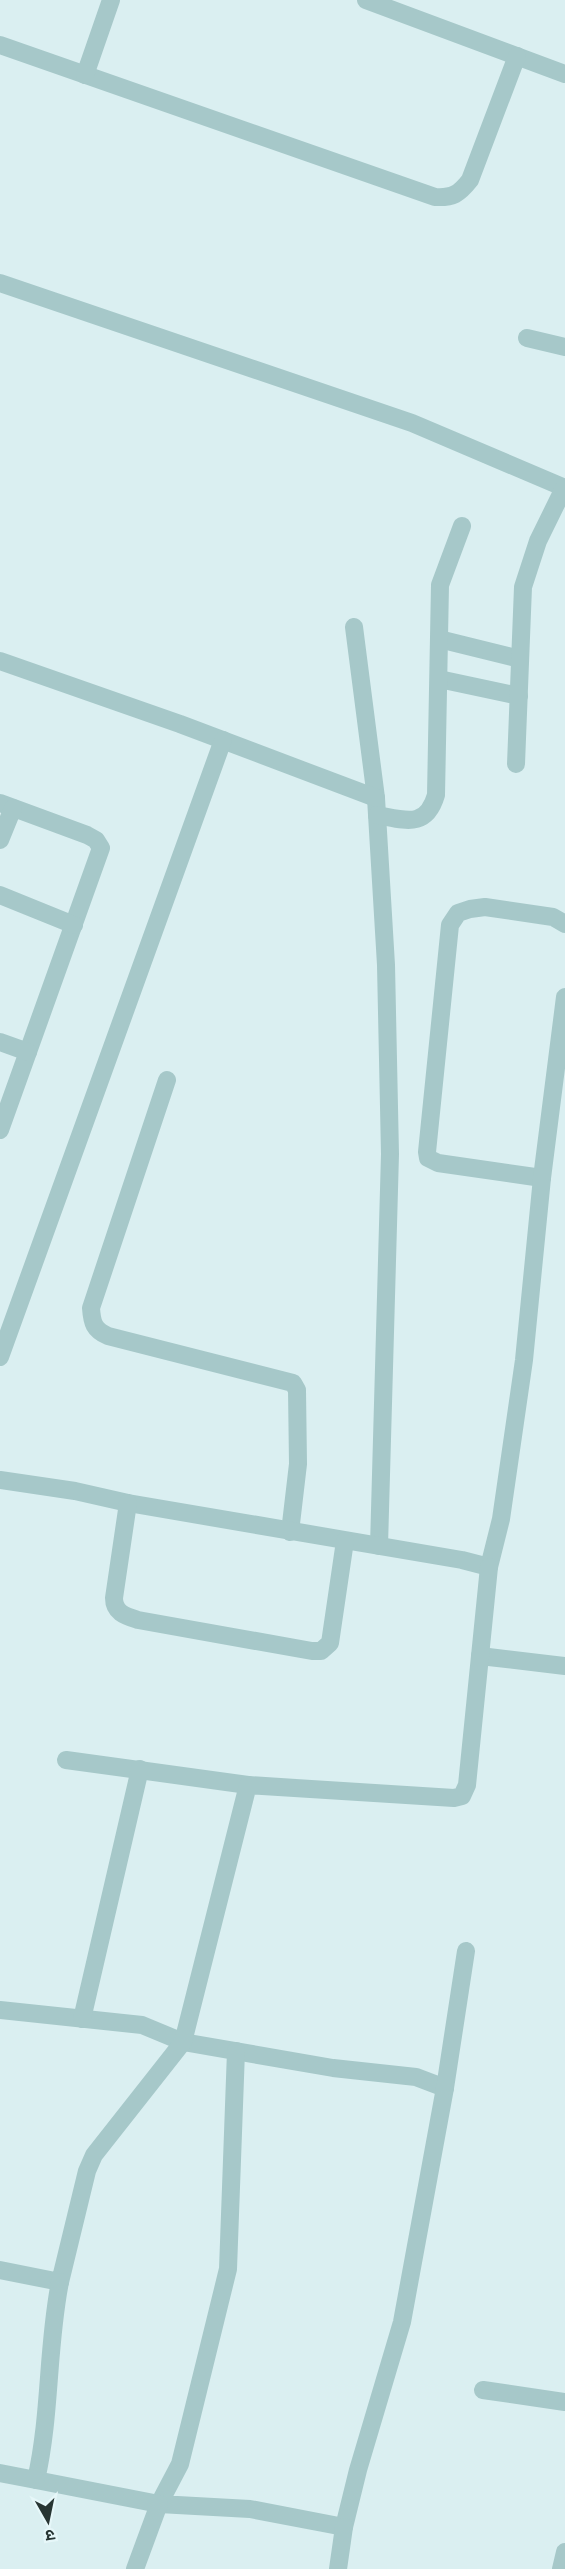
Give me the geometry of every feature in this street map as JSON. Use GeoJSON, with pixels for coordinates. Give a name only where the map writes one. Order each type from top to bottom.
{"type":"FeatureCollection","features":[{"type":"Feature","properties":{"kind":"street"},"geometry":{"type":"LineString","coordinates":[[85,75],[111,0]]}},
{"type":"Feature","properties":{"kind":"street"},"geometry":{"type":"LineString","coordinates":[[366,0],[565,74]]}},
{"type":"Feature","properties":{"kind":"street"},"geometry":{"type":"LineString","coordinates":[[0,45],[435,197],[447,198],[459,194],[470,180],[517,56]]}},
{"type":"Feature","properties":{"kind":"street"},"geometry":{"type":"LineString","coordinates":[[0,283],[412,423],[565,488],[526,571],[521,600],[516,764]]}},
{"type":"Feature","properties":{"kind":"street"},"geometry":{"type":"LineString","coordinates":[[527,338],[565,347]]}},
{"type":"Feature","properties":{"kind":"street"},"geometry":{"type":"LineString","coordinates":[[0,661],[223,740],[405,820],[426,816],[432,809],[436,795],[440,585],[462,526]]}},
{"type":"Feature","properties":{"kind":"street"},"geometry":{"type":"LineString","coordinates":[[354,627],[376,806],[386,965],[390,1154],[379,1546]]}},
{"type":"Feature","properties":{"kind":"street"},"geometry":{"type":"LineString","coordinates":[[440,639],[520,659]]}},
{"type":"Feature","properties":{"kind":"street"},"geometry":{"type":"LineString","coordinates":[[439,679],[519,696]]}},
{"type":"Feature","properties":{"kind":"street"},"geometry":{"type":"LineString","coordinates":[[0,1357],[223,740]]}},
{"type":"Feature","properties":{"kind":"street"},"geometry":{"type":"LineString","coordinates":[[0,840],[7,806],[96,840],[101,848],[1,1124]]}},
{"type":"Feature","properties":{"kind":"street"},"geometry":{"type":"LineString","coordinates":[[0,895],[75,925]]}},
{"type":"Feature","properties":{"kind":"street"},"geometry":{"type":"LineString","coordinates":[[542,1178],[438,1162],[428,1158],[434,1071],[450,925],[458,913],[485,907],[553,917],[565,924]]}},
{"type":"Feature","properties":{"kind":"street"},"geometry":{"type":"LineString","coordinates":[[66,1760],[140,1768],[248,1785],[454,1798],[462,1796],[467,1785],[489,1567],[501,1519],[524,1360],[542,1178],[565,997]]}},
{"type":"Feature","properties":{"kind":"street"},"geometry":{"type":"LineString","coordinates":[[0,1042],[28,1052]]}},
{"type":"Feature","properties":{"kind":"street"},"geometry":{"type":"LineString","coordinates":[[167,1080],[91,1308],[92,1323],[95,1328],[108,1336],[293,1383],[297,1390],[298,1464],[290,1532]]}},
{"type":"Feature","properties":{"kind":"street"},"geometry":{"type":"LineString","coordinates":[[0,1480],[75,1491],[128,1503],[462,1560],[489,1567]]}},
{"type":"Feature","properties":{"kind":"street"},"geometry":{"type":"LineString","coordinates":[[128,1503],[114,1598],[114,1604],[121,1614],[138,1620],[312,1651],[321,1651],[330,1643],[345,1541]]}},
{"type":"Feature","properties":{"kind":"street"},"geometry":{"type":"LineString","coordinates":[[480,1656],[565,1666]]}},
{"type":"Feature","properties":{"kind":"street"},"geometry":{"type":"LineString","coordinates":[[82,2019],[140,1768]]}},
{"type":"Feature","properties":{"kind":"street"},"geometry":{"type":"LineString","coordinates":[[36,2480],[45,2442],[54,2313],[87,2171],[94,2155],[183,2042],[248,1785]]}},
{"type":"Feature","properties":{"kind":"street"},"geometry":{"type":"LineString","coordinates":[[338,2569],[344,2527],[358,2470],[402,2322],[445,2088],[466,1952]]}},
{"type":"Feature","properties":{"kind":"street"},"geometry":{"type":"LineString","coordinates":[[0,2010],[142,2025],[183,2042],[333,2068],[416,2077],[445,2088]]}},
{"type":"Feature","properties":{"kind":"street"},"geometry":{"type":"LineString","coordinates":[[135,2569],[159,2504],[180,2464],[228,2269],[236,2051]]}},
{"type":"Feature","properties":{"kind":"street"},"geometry":{"type":"LineString","coordinates":[[0,2270],[60,2282]]}},
{"type":"Feature","properties":{"kind":"street"},"geometry":{"type":"LineString","coordinates":[[483,2390],[565,2402]]}},
{"type":"Feature","properties":{"kind":"street"},"geometry":{"type":"LineString","coordinates":[[0,2473],[159,2504],[250,2509],[344,2527]]}},
{"type":"Feature","properties":{"kind":"street"},"geometry":{"type":"LineString","coordinates":[[561,2569],[565,2552]]}}]}
